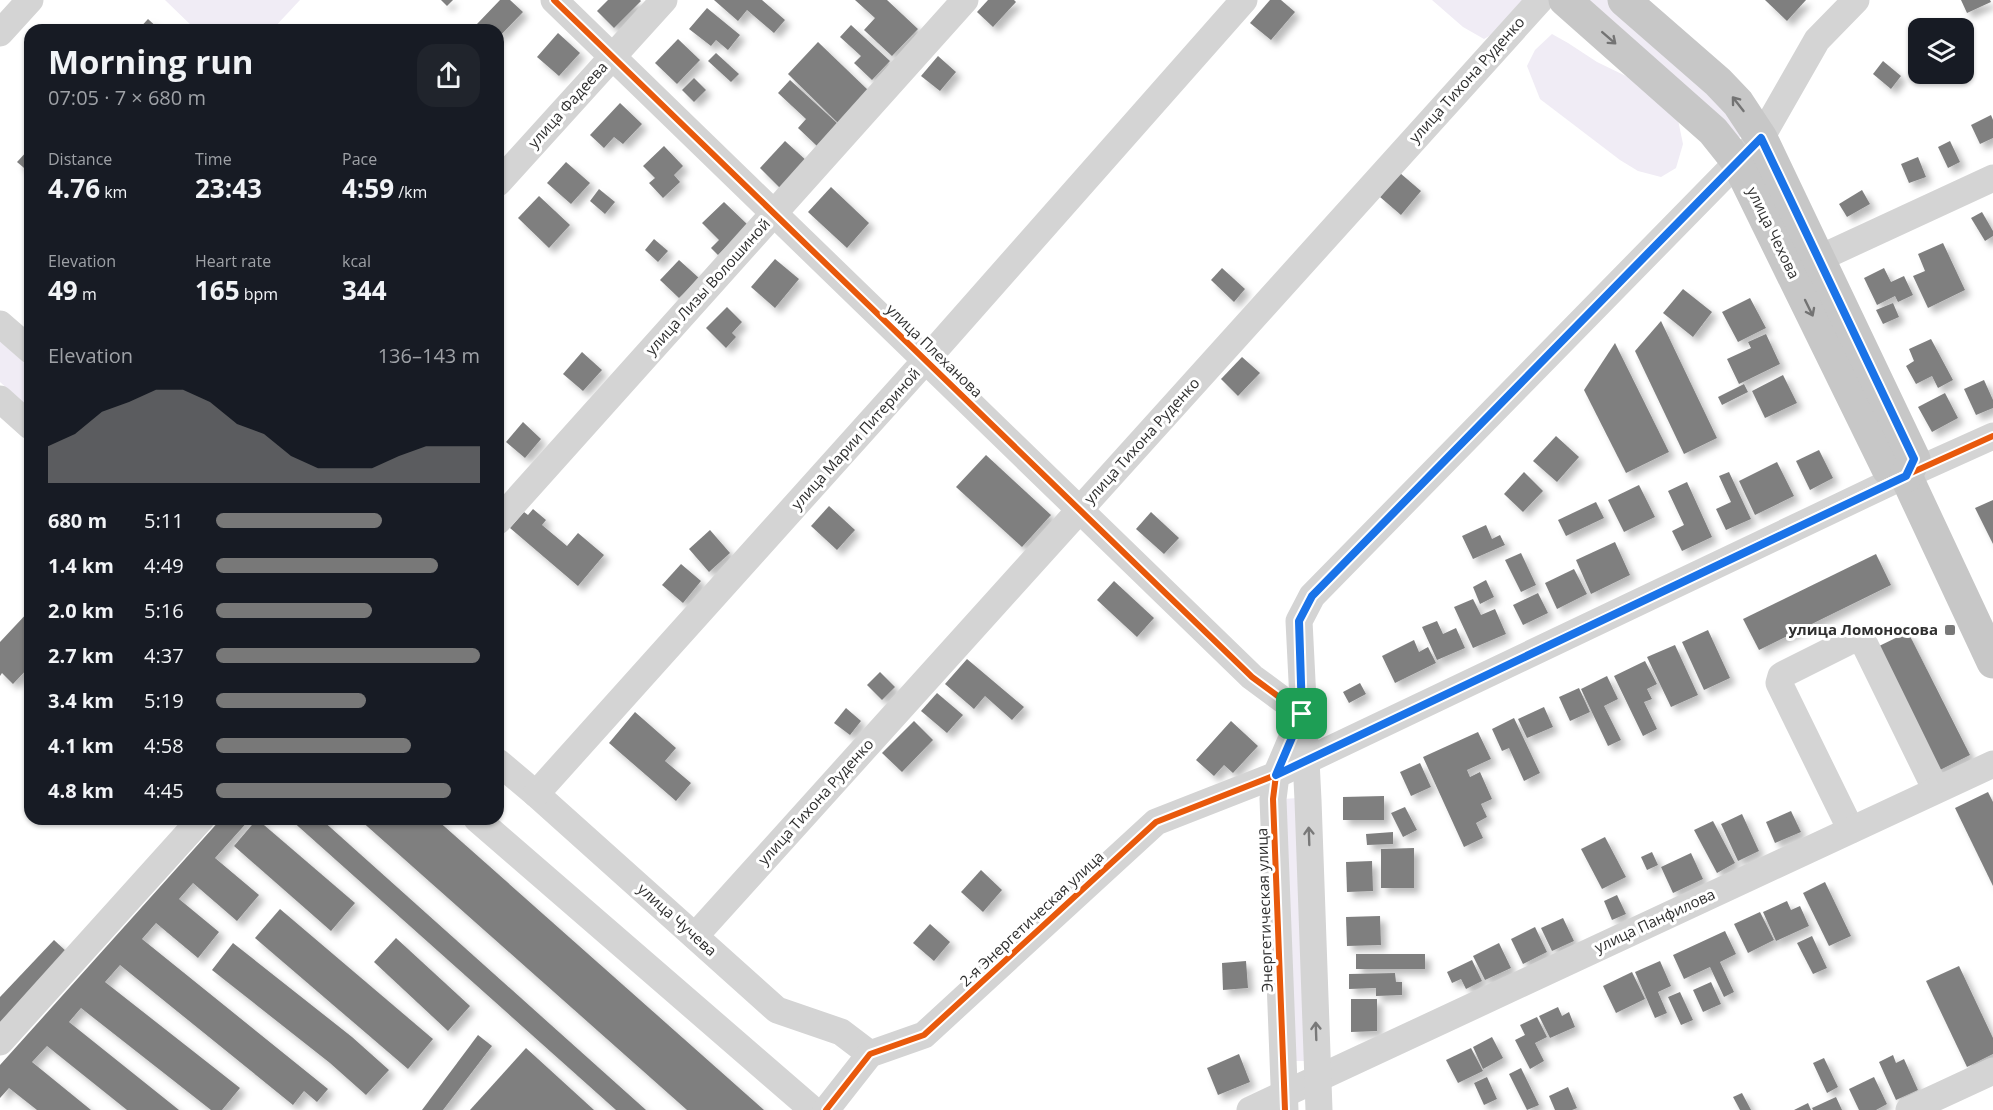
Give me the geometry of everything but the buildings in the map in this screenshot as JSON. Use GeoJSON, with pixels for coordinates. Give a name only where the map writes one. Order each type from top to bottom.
{"type":"FeatureCollection","features":[{"type":"Feature","properties":{"kind":"main road","name":"улица Чехова"},"geometry":{"type":"LineString","coordinates":[[1565,0],[1713,131],[1737,160],[1888,469],[1906,476],[1993,662]]}},
{"type":"Feature","properties":{"kind":"main road","name":"улица Чехова"},"geometry":{"type":"LineString","coordinates":[[1624,0],[1718,82],[1738,103],[1761,138],[1914,459],[1906,476]]}},
{"type":"Feature","properties":{"kind":"street"},"geometry":{"type":"LineString","coordinates":[[0,33],[30,0]]}},
{"type":"Feature","properties":{"kind":"street","name":"улица Плеханова"},"geometry":{"type":"LineString","coordinates":[[554,0],[1252,677],[1302,714]]}},
{"type":"Feature","properties":{"kind":"street","name":"улица Фадеева"},"geometry":{"type":"LineString","coordinates":[[504,176],[664,0]]}},
{"type":"Feature","properties":{"kind":"street","name":"улица Лизы Волошиной"},"geometry":{"type":"LineString","coordinates":[[504,514],[965,0]]}},
{"type":"Feature","properties":{"kind":"street","name":"улица Марии Питериной"},"geometry":{"type":"LineString","coordinates":[[536,794],[926,360],[1244,0]]}},
{"type":"Feature","properties":{"kind":"street","name":"улица Тихона Руденко"},"geometry":{"type":"LineString","coordinates":[[695,936],[1540,0]]}},
{"type":"Feature","properties":{"kind":"street"},"geometry":{"type":"LineString","coordinates":[[1761,138],[1817,40],[1856,0]]}},
{"type":"Feature","properties":{"kind":"street","name":"Энергетическая улица"},"geometry":{"type":"LineString","coordinates":[[1319,1110],[1299,621],[1312,596],[1761,138]]}},
{"type":"Feature","properties":{"kind":"street"},"geometry":{"type":"LineString","coordinates":[[1818,259],[1993,178]]}},
{"type":"Feature","properties":{"kind":"street"},"geometry":{"type":"LineString","coordinates":[[0,324],[24,345]]}},
{"type":"Feature","properties":{"kind":"street"},"geometry":{"type":"LineString","coordinates":[[0,399],[24,421]]}},
{"type":"Feature","properties":{"kind":"street"},"geometry":{"type":"LineString","coordinates":[[1276,775],[1993,436]]}},
{"type":"Feature","properties":{"kind":"street"},"geometry":{"type":"LineString","coordinates":[[1851,830],[1779,683],[1784,674],[1850,641],[1859,640],[1865,645],[1936,790]]}},
{"type":"Feature","properties":{"kind":"street","name":"Энергетическая улица"},"geometry":{"type":"LineString","coordinates":[[1284,1102],[1274,811],[1276,775],[1302,714]]}},
{"type":"Feature","properties":{"kind":"street","name":"улица Панфилова"},"geometry":{"type":"LineString","coordinates":[[1250,1110],[1284,1102],[1318,1078],[1993,764]]}},
{"type":"Feature","properties":{"kind":"street","name":"улица Чучева"},"geometry":{"type":"LineString","coordinates":[[504,767],[777,1010],[841,1032],[870,1054]]}},
{"type":"Feature","properties":{"kind":"street","name":"2-я Энергетическая улица"},"geometry":{"type":"LineString","coordinates":[[870,1054],[924,1035],[1156,822],[1276,775]]}},
{"type":"Feature","properties":{"kind":"street"},"geometry":{"type":"LineString","coordinates":[[0,1042],[196,825]]}},
{"type":"Feature","properties":{"kind":"street"},"geometry":{"type":"LineString","coordinates":[[484,825],[813,1110]]}},
{"type":"Feature","properties":{"kind":"street"},"geometry":{"type":"LineString","coordinates":[[826,1110],[870,1054]]}},
{"type":"Feature","properties":{"kind":"street"},"geometry":{"type":"LineString","coordinates":[[1909,1110],[1993,1071]]}},
{"type":"Feature","properties":{"kind":"shaded area"},"geometry":{"type":"Polygon","coordinates":[[[165,0],[300,0],[278,24],[190,24],[165,0]]]}},
{"type":"Feature","properties":{"kind":"shaded area"},"geometry":{"type":"Polygon","coordinates":[[[1432,0],[1528,0],[1504,27],[1484,39],[1463,27],[1432,0]]]}},
{"type":"Feature","properties":{"kind":"shaded area"},"geometry":{"type":"Polygon","coordinates":[[[1583,0],[1609,0],[1714,92],[1743,134],[1738,139],[1583,0]]]}},
{"type":"Feature","properties":{"kind":"shaded area"},"geometry":{"type":"Polygon","coordinates":[[[1552,34],[1597,62],[1628,77],[1677,115],[1683,144],[1676,168],[1661,177],[1638,171],[1540,99],[1527,66],[1535,50],[1552,34]]]}},
{"type":"Feature","properties":{"kind":"shaded area"},"geometry":{"type":"Polygon","coordinates":[[[0,341],[24,363],[24,404],[0,382],[0,341]]]}},
{"type":"Feature","properties":{"kind":"shaded area"},"geometry":{"type":"Polygon","coordinates":[[[1298,798],[1308,1061],[1292,1061],[1283,799],[1298,798]]]}},
{"type":"Feature","properties":{"kind":"cycle path"},"geometry":{"type":"LineString","coordinates":[[554,0],[1252,677],[1302,714],[1276,775],[1273,799],[1285,1110]]}},
{"type":"Feature","properties":{"kind":"cycle path"},"geometry":{"type":"LineString","coordinates":[[826,1110],[870,1054],[924,1035],[1156,822],[1276,775],[1893,481],[1993,436]]}},
{"type":"Feature","properties":{"kind":"place","name":"улица Ломоносова"},"geometry":{"type":"Point","coordinates":[1950,630]}},
{"type":"Feature","properties":{"kind":"route"},"geometry":{"type":"LineString","coordinates":[[1761,138],[1914,459],[1906,476],[1276,775],[1302,714],[1299,621],[1312,596],[1761,138]]}}]}
